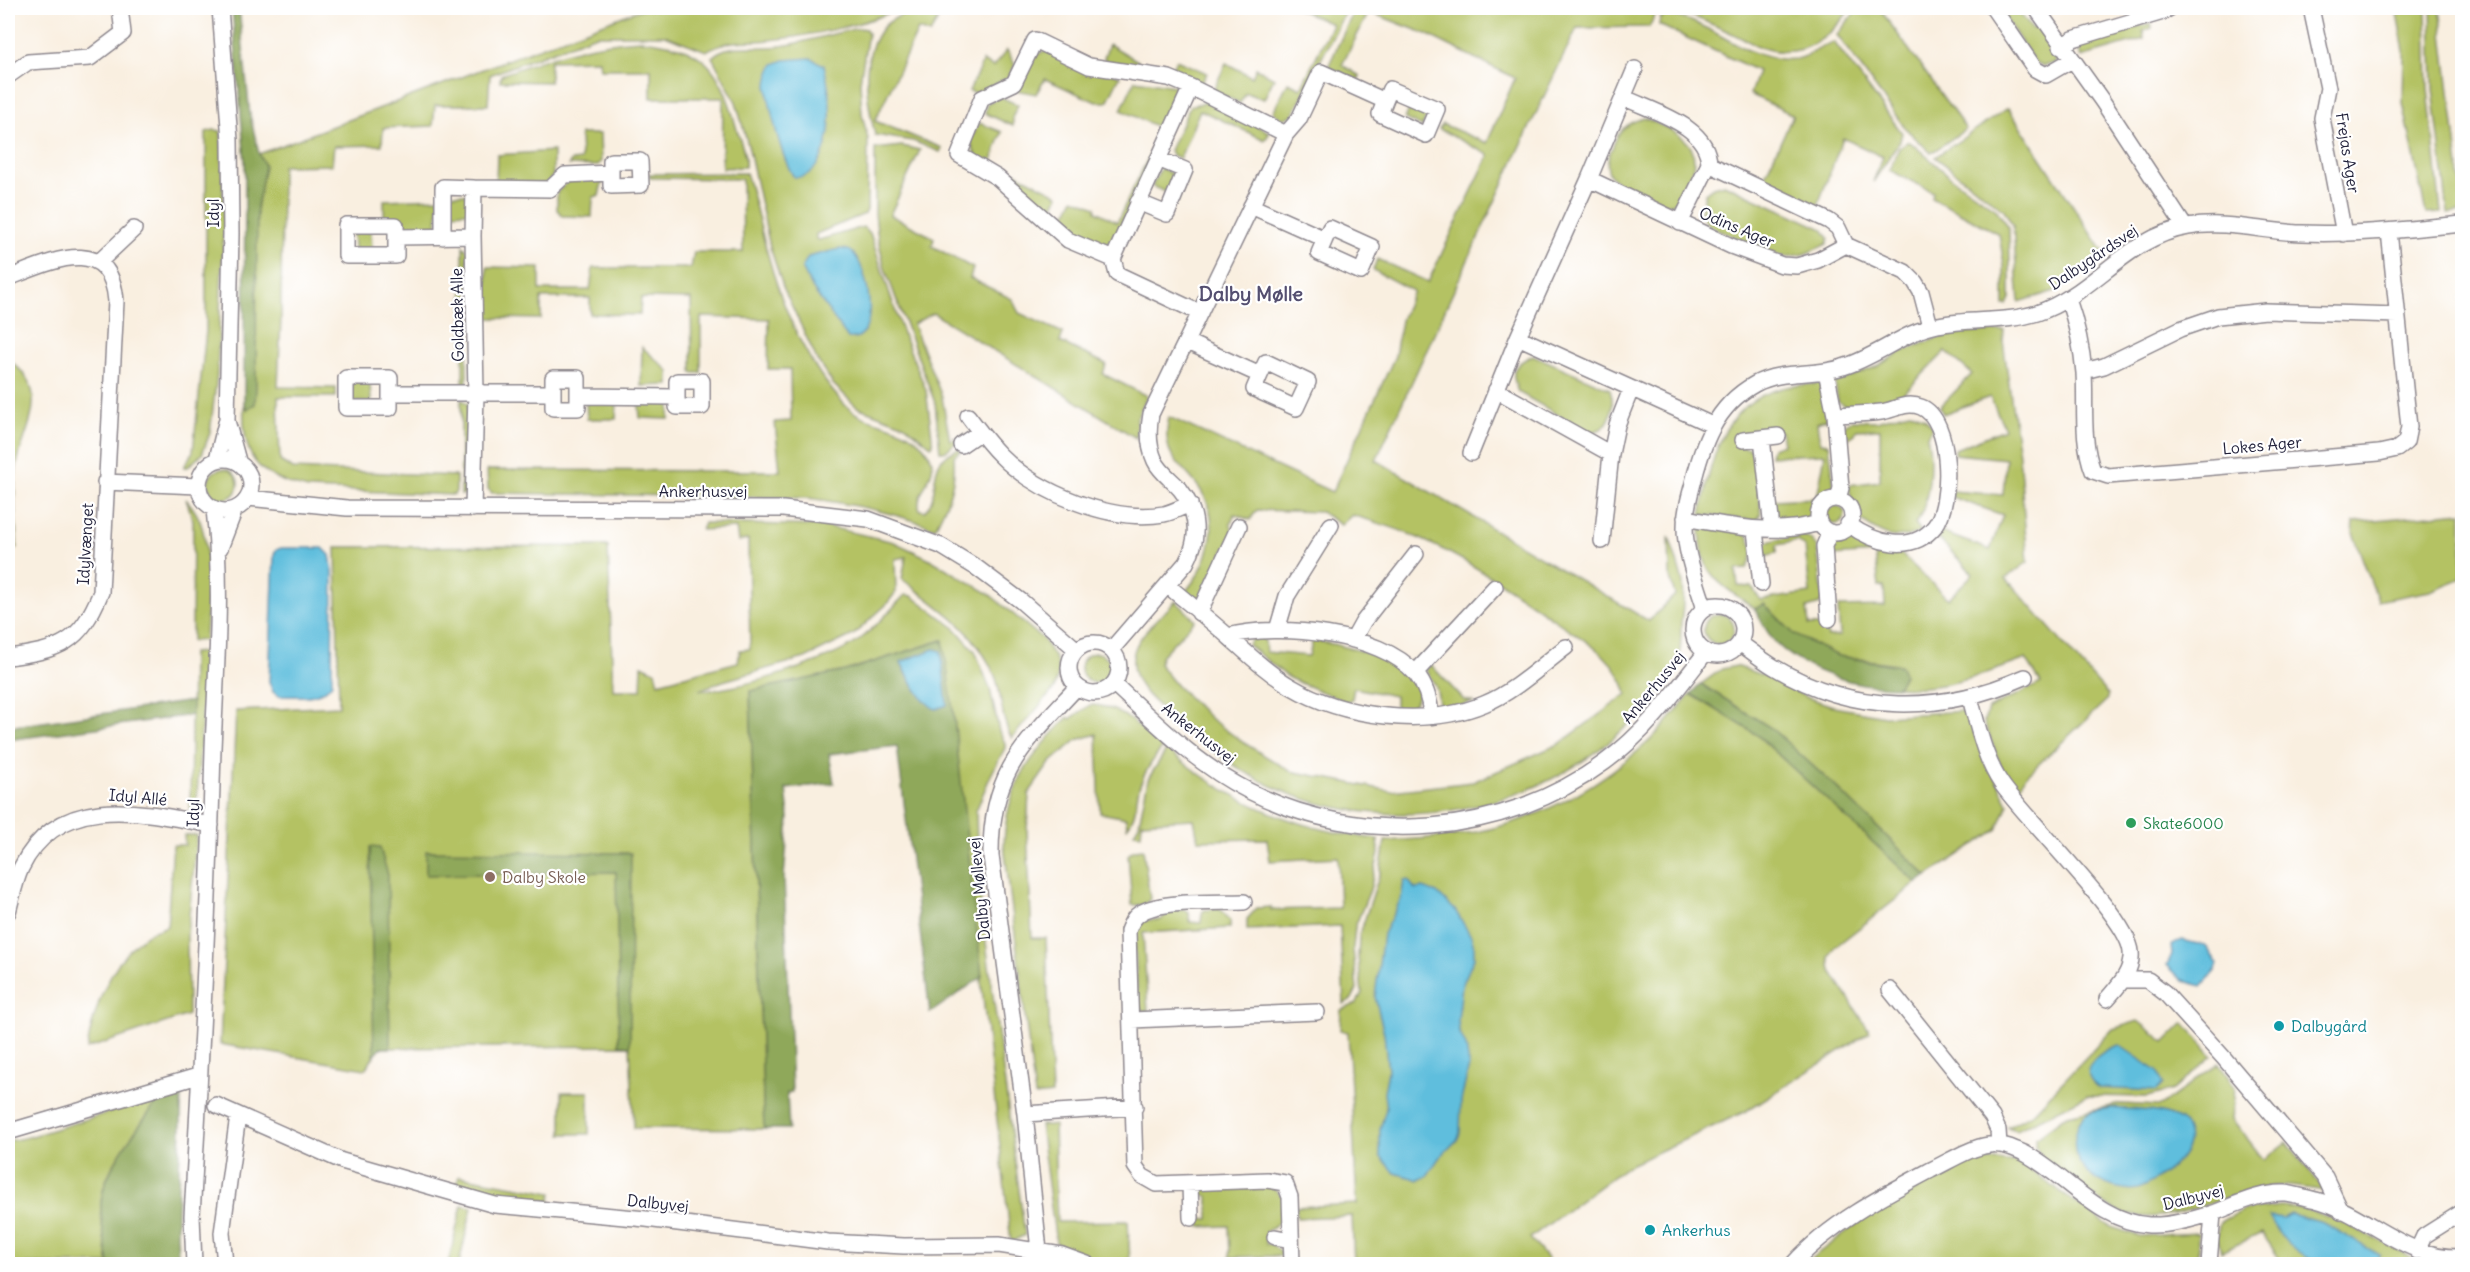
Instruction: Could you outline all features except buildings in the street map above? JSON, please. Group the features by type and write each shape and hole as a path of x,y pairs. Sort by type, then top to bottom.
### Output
{"street":[{"path":"8,76 28,62 90,58 123,33 120,8"},
{"name":"Idyl","path":"217,459 227,419 231,234 230,150 220,8"},
{"path":"1993,8 2035,69 2046,75 2072,60"},
{"path":"2036,8 2103,102 2185,227"},
{"path":"2061,46 2073,39 2170,8"},
{"name":"Frejas Ager","path":"2312,8 2328,88 2322,118 2344,234"},
{"path":"1113,259 1068,240 998,178 959,155 982,98 1014,83 1035,40 1089,66 1169,78 1286,134"},
{"path":"1470,453 1635,69"},
{"path":"1111,650 1186,564 1193,551 1196,532 1195,516 1190,504 1155,461 1148,432 1150,414 1187,342 1286,134 1299,119 1321,72 1385,101"},
{"path":"1191,87 1113,259 1117,274 1200,314"},
{"path":"1623,98 1698,134 1709,153 1709,164 1829,221 1838,228 1846,245 1905,272 1921,292 1930,326"},
{"path":"1138,202 1167,214 1185,170 1158,159"},
{"name":"Odins Ager","path":"1680,223 1709,164"},
{"path":"443,237 443,187 550,189 565,175 611,173"},
{"name":"Odins Ager","path":"1589,179 1766,261 1797,266 1818,260 1846,245"},
{"name":"Goldbæk Alle","path":"472,509 476,393 474,188"},
{"path":"1251,206 1325,239"},
{"name":"Dalbygårdsvej","path":"1705,609 1686,541 1685,518 1702,447 1712,425 1724,408 1756,384 1774,376 1794,372 1826,371 1866,358 1908,333 1930,326 1960,320 2014,318 2037,313 2068,299 2119,258 2151,239 2185,227 2216,223 2299,233 2344,234 2463,224"},
{"path":"8,278 71,256 85,257 99,262 134,229"},
{"name":"Lokes Ager","path":"2068,299 2074,317 2084,370 2087,455 2093,471 2108,476 2379,453 2397,449 2406,442 2409,427 2390,231"},
{"path":"396,237 473,236"},
{"name":"Idylvænget","path":"8,657 57,647 73,636 88,621 101,592 116,301 115,285 99,262"},
{"path":"2084,370 2103,366 2180,329 2218,316 2266,311 2398,315"},
{"path":"1518,337 1712,425"},
{"path":"1187,342 1260,375"},
{"path":"1826,371 1835,415 1841,488 1838,498"},
{"path":"1602,541 1611,454 1617,425 1632,389"},
{"path":"1496,390 1611,454"},
{"path":"390,393 553,393 553,408 578,408 578,396 677,397"},
{"path":"1835,415 1883,412 1909,404 1923,408 1939,426 1945,444 1947,472 1943,505 1936,525 1922,538 1900,544 1885,543 1863,535 1848,524"},
{"path":"968,416 1001,456 1024,475 1053,493 1078,503 1111,512 1145,515 1165,514 1190,504"},
{"name":"Idyl","path":"227,419 238,461"},
{"path":"960,445 980,432"},
{"path":"1743,440 1778,436"},
{"path":"1762,438 1772,530"},
{"path":"228,458 238,461 247,471 251,483 248,498 235,509 224,512 214,509 200,495 198,486 203,469 217,459 228,458"},
{"name":"Idylvænget","path":"105,482 198,486"},
{"name":"Ankerhusvej","path":"251,483 288,502"},
{"name":"Ankerhusvej","path":"248,498 347,508 783,509 868,519 941,546 977,568 1021,601 1077,650"},
{"path":"1685,518 1755,530 1825,527 1838,532 1845,529 1851,519 1851,510 1844,501 1832,498 1822,503 1817,514 1825,527 1824,546 1829,619"},
{"name":"Idyl","path":"194,1264 192,1216 211,825 218,550 214,509"},
{"name":"Idyl","path":"218,550 235,509"},
{"path":"1277,630 1287,596 1331,525"},
{"path":"1199,613 1239,526"},
{"path":"1755,530 1761,585"},
{"path":"1353,640 1363,622 1416,554"},
{"path":"1167,585 1266,669 1291,687 1330,704 1392,715 1431,716 1485,704 1502,695 1566,647"},
{"path":"1415,673 1495,587"},
{"path":"1721,605 1736,612 1743,627 1740,643 1729,653 1721,656 1706,652 1700,648 1694,634 1696,620 1705,609 1721,605"},
{"path":"1228,636 1277,630 1353,640 1384,651 1415,673 1430,700 1431,716"},
{"path":"1094,643 1111,650 1119,667 1114,684 1108,690 1092,694 1077,687 1072,681 1069,665 1077,650 1094,643"},
{"path":"1740,643 1773,667 1810,686 1848,698 1889,704 1929,704 1970,698 2025,677"},
{"name":"Ankerhusvej","path":"1114,684 1173,738 1209,767 1248,791 1290,809 1335,821 1380,828 1420,828 1460,824 1498,815 1572,784 1605,762 1636,736 1663,707 1706,652"},
{"name":"Dalby Møllevej","path":"1039,1251 1025,1114 991,856 990,830 995,803 1004,778 1017,754 1077,687"},
{"path":"1970,698 1982,742 2001,783 2106,908 2127,937 2132,950 2131,964 2123,980 2107,999"},
{"name":"Idyl Allé","path":"8,912 21,868 34,848 58,826 84,814 106,811 156,815 211,825"},
{"path":"1244,902 1157,906 1134,919 1128,931 1135,1166 1142,1176 1156,1184 1267,1180 1285,1183 1290,1197 1292,1264"},
{"path":"2123,980 2148,980 2165,993 2223,1057 2325,1178 2341,1211"},
{"path":"1793,1264 1833,1228 1874,1202 1961,1155 1989,1145 1999,1145 1998,1130 1992,1117 1890,990"},
{"path":"1132,1020 1317,1012"},
{"path":"8,1132 198,1076"},
{"name":"Dalbyvej","path":"216,1106 342,1161 495,1205 646,1219 828,1242 904,1246 999,1245 1062,1255 1087,1264"},
{"path":"1025,1114 1135,1107"},
{"path":"225,1264 222,1233 238,1116"},
{"name":"Dalbyvej","path":"1999,1145 2008,1146 2026,1154 2100,1208 2134,1222 2149,1225 2170,1223 2213,1213 2250,1199 2284,1193 2319,1201 2417,1251 2463,1257"},
{"path":"1190,1183 1191,1218"},
{"path":"2417,1251 2424,1236 2463,1212"},
{"path":"2210,1264 2213,1213"},
{"path":"1275,1237 1291,1240"}],"green space":[{"path":"232,8 239,8 250,115 259,154 265,166 257,206 255,404 247,409 244,404 245,163"},
{"path":"644,8 900,8 872,19 818,33 722,44 706,51 665,35 596,35 490,75 488,105 435,105 433,126 383,128 382,145 334,146 332,165 282,166 278,387 336,388 336,397 278,397 280,461 293,469 456,476 456,491 454,495 308,489 290,484 264,471 249,451 244,422 244,404 247,409 257,206 265,166 259,154"},
{"path":"911,8 944,8 930,34 918,30 875,121 942,148 940,152 913,141 875,135 872,122 867,68 874,42 884,26"},
{"path":"1296,8 1347,8 1293,115 1283,119 1273,112 1288,82 1301,88 1332,24"},
{"path":"1355,8 1645,8 1658,10 1649,27 1577,28 1376,460 1649,621 1675,595 1670,578 1669,537 1684,589 1677,663 1660,692 1628,725 1592,755 1552,779 1508,797 1463,808 1416,814 1369,812 1322,804 1265,783 1227,761 1180,725 1148,696 1136,679 1133,669 1135,650 1143,634 1176,601 1195,620 1162,655 1159,664 1177,686 1211,719 1244,743 1290,771 1391,791 1473,782 1559,744 1627,694 1617,671 1600,653 1505,586 1429,543 1395,528 1352,515 1341,525 1321,512 1257,510 1250,520 1234,514 1231,524 1233,533 1199,600 1196,601 1185,592 1201,569 1206,556 1212,529 1211,515 1200,489 1170,450 1167,442 1169,417 1332,492 1395,356 1401,320 1413,291 1373,270 1377,259 1428,282 1489,155 1439,129 1442,124 1487,143 1515,78 1424,33 1369,12 1342,65 1360,76 1358,80 1328,67"},
{"path":"1671,8 1851,8 1825,37 1804,48 1780,51 1766,49"},
{"path":"1858,8 1892,8 1882,12 1966,129 1931,153 1905,128 1837,35"},
{"path":"1998,8 2016,8 2032,29 2041,24 2057,48 2055,63 2043,66 2035,62"},
{"path":"2396,8 2426,8 2428,89 2441,213 2426,214 2403,103 2404,50"},
{"path":"2431,8 2440,8 2462,184 2462,212 2448,214 2433,89"},
{"path":"1668,15 1700,25 1745,49 1778,59 1802,58 1834,42 1902,133 1900,141 1873,182 1883,157 1843,138 1816,210 1761,184 1793,115 1750,94 1758,71 1659,25 1660,18"},
{"path":"2151,23 2152,28 2143,31 2144,39 2081,57 2079,49 2083,42"},
{"path":"859,28 866,29 868,33 860,82 862,114 868,139 867,210 865,214 816,234 816,239 863,227 870,233 902,331 926,390 933,444 931,446 905,425 857,407 833,384 817,360 783,287 770,247 749,149 736,102 712,57 730,48 790,44"},
{"path":"640,40 680,48 706,63 723,88 730,105 744,152 745,167 722,168 723,98 651,98 651,69 600,69 599,60 550,61 550,82 500,81 501,75 569,52 603,44"},
{"path":"1109,44 1138,61 1135,66 1105,61"},
{"path":"1007,50 1015,65 1009,77 977,94 969,91 983,61 993,67"},
{"path":"1044,51 1120,76 1107,102 1096,102 1045,79 1036,94 1015,90 1033,56"},
{"path":"1176,60 1207,73 1200,86 1170,71"},
{"path":"1226,63 1252,77 1256,68 1274,78 1264,99 1246,93 1240,103 1213,91"},
{"path":"1135,80 1175,86 1179,101 1115,240 1096,246 1072,235 1061,224 1074,198 1096,207 1096,211 1117,222 1162,129 1121,110"},
{"path":"1001,97 1018,105 1013,115 1013,126 985,113 987,103"},
{"path":"1205,102 1270,132 1265,140 1200,110 1180,158 1172,155 1170,150 1190,106"},
{"path":"1412,103 1429,111 1422,127 1405,119"},
{"path":"2008,108 2105,254 2055,291 2019,302 2013,226 2004,210 1935,157"},
{"path":"1644,118 1674,132 1691,147 1694,157 1693,168 1678,200 1672,204 1653,202 1642,197 1620,185 1609,173 1608,159 1618,135 1624,127"},
{"path":"979,123 1002,132 992,161 1059,195 1050,214 977,158 970,141"},
{"path":"221,131 224,227 217,375 210,433 202,454 188,467 184,467 193,451 206,331 206,132"},
{"path":"580,134 600,134 601,162 597,166 569,165 571,161 581,160"},
{"path":"1910,142 1952,178 1995,208 2009,228 2010,298 2007,305 2004,305 2004,265 1999,234 1932,198 1933,192 1889,170 1899,148"},
{"path":"902,146 920,150 890,215 934,238 932,246 973,268 970,278 1012,299 1019,313 1063,333 1060,342 1106,364 1103,374 1147,396 1137,418 1136,438 933,313 913,324 942,397 950,441 966,434 946,451 940,451 935,403 885,269 878,240 875,214 875,149"},
{"path":"553,151 553,176 545,184 496,183 497,155"},
{"path":"1161,168 1178,177 1170,194 1152,186"},
{"path":"746,173 779,291 796,333 818,372 846,406 855,413 913,437 931,458 932,471 920,498 920,510 925,511 932,499 937,467 940,462 959,448 961,451 954,456 954,476 950,494 935,528 872,509 808,498 492,493 488,489 487,470 780,471 775,422 791,421 790,369 768,369 769,319 701,317 701,373 692,373 691,299 641,298 640,315 590,314 590,298 541,298 541,319 488,318 487,267 540,268 540,290 590,290 593,268 691,268 694,252 743,252 742,179 650,178 649,174"},
{"path":"572,178 597,179 602,182 599,196 593,197 592,217 563,216 557,210 557,192"},
{"path":"1724,184 1823,229 1829,238 1827,244 1805,254 1786,257 1770,253 1708,225 1701,213 1705,193 1713,187"},
{"path":"450,194 469,194 469,212 450,213"},
{"path":"439,198 437,228 432,232 404,233 384,219 384,200"},
{"path":"353,231 371,231 372,249 354,250"},
{"path":"463,246 468,251 467,383 463,387"},
{"path":"2004,331 2003,341 2019,455 2028,562 2006,578 2108,695 2108,699 2025,777 2017,796 2001,766 1984,722 1988,709 2041,683 2026,659 1947,684 1931,687 1897,687 1904,674 1896,664 1838,656 1795,635 1764,604 1755,609 1722,584 1714,577 1704,558 1700,527 1746,533 1751,541 1752,556 1746,569 1736,570 1738,586 1752,587 1760,600 1810,593 1805,547 1798,541 1777,545 1777,553 1765,556 1764,544 1792,537 1810,538 1817,547 1823,599 1820,604 1807,608 1809,625 1821,625 1828,637 1840,636 1838,607 1885,606 1884,587 1879,587 1875,553 1832,556 1833,542 1845,535 1855,533 1879,546 1899,552 1948,599 1973,574 1936,536 1941,532 1990,550 2003,515 1951,497 1952,491 2003,495 2006,459 1955,454 1955,449 2005,429 1990,397 1943,414 1940,407 1972,374 1946,351 1904,393 1905,401 1888,406 1862,409 1845,406 1838,402 1835,383 1878,366 1901,352 1940,337"},
{"path":"642,347 669,371 669,385 641,386"},
{"path":"1533,355 1610,389 1612,411 1607,423 1596,431 1588,432 1518,392 1514,379 1515,369 1521,362"},
{"path":"8,360 28,380 33,405 16,474 17,547 8,558"},
{"path":"352,382 370,383 371,402 352,402"},
{"path":"1821,383 1827,419 1817,423 1820,443 1829,444 1834,486 1832,492 1816,504 1812,515 1803,522 1778,522 1773,500 1817,498 1825,454 1770,456 1772,448 1783,444 1781,432 1740,436 1742,447 1749,448 1756,455 1761,513 1758,519 1701,515 1714,457 1721,439 1743,408 1759,397 1779,389"},
{"path":"461,399 468,404 466,494 461,495"},
{"path":"591,400 617,403 616,419 587,419 586,404"},
{"path":"645,400 670,403 669,419 640,418 639,405"},
{"path":"1909,412 1922,416 1932,427 1927,436 1930,456 1929,482 1924,506 1915,524 1921,532 1896,537 1883,534 1860,520 1849,489 1849,485 1880,481 1880,429 1856,430 1855,434 1843,442 1842,427 1852,420 1876,421"},
{"path":"223,469 233,474 238,484 233,494 223,499 213,494 208,484 213,474"},
{"path":"186,499 199,519 205,539 207,583 205,640 192,641 193,520"},
{"path":"1832,506 1840,506 1845,511 1843,522 1832,524 1827,519 1827,511"},
{"path":"2462,512 2462,578 2430,591 2378,601 2353,533 2354,522"},
{"name":"Dalby Skole","path":"704,523 825,526 894,542 928,558 988,593 1043,639 1055,658 1059,671 1054,689 1012,738 1005,724 998,684 987,660 967,632 943,610 902,579 906,557 895,559 896,592 886,605 853,635 805,658 699,690 733,687 756,681 805,666 845,649 876,625 905,595 912,596 954,627 975,651 990,689 999,731 1005,743 1005,748 976,811 978,882 1025,1235 1011,1242 942,640 845,671 750,691 764,1129 634,1128 630,1046 380,1048 365,1069 220,1044 236,711 339,706 336,547 608,546 613,690 641,690 642,665 655,671 658,683 738,662 740,650 750,649 748,540 738,541 736,528 701,530"},
{"path":"1764,604 1795,635 1838,656 1901,666 1904,674 1897,687 1849,681 1803,663 1777,644 1767,632 1755,609"},
{"path":"1719,614 1730,618 1734,629 1730,640 1719,644 1708,640 1704,629 1708,618"},
{"path":"1261,637 1265,641 1266,652 1309,656 1312,643 1315,641 1361,651 1396,665 1409,675 1417,686 1415,704 1399,710 1395,706 1395,696 1354,688 1352,699 1346,702 1289,678 1248,645 1253,638"},
{"path":"943,640 954,717 982,977 930,1013 897,746 829,754 834,783 786,789 789,818 784,877 792,1092 787,1093 789,1129 764,1129 750,691 845,671","holes":["901,662 947,705 936,709 930,705 911,682"]},
{"path":"206,652 196,812 190,810 192,653"},
{"path":"1096,653 1102,654 1110,662 1110,674 1102,682 1096,683 1090,682 1082,674 1081,668 1082,662 1090,654"},
{"path":"1430,664 1464,700 1474,702 1447,709 1439,705 1436,688 1426,671"},
{"path":"1736,666 1768,677 1806,697 1839,708 1885,716 1964,711 2008,804 1997,830 1927,876 1837,788 1771,728 1701,684 1722,669"},
{"path":"1701,684 1771,728 1837,788 1927,876 1917,883 1756,734 1691,694"},
{"path":"1691,694 1756,734 1917,883 1835,947 1829,957 1831,971 1870,1032 1746,1111 1626,1167 1530,1238 1550,1262 1545,1264 1354,1264 1352,1216 1297,1218 1296,1207 1357,1204 1348,1032 1340,1030 1341,1010 1356,1004 1362,993 1358,957 1359,937 1380,873 1385,841 1471,833 1520,820 1566,800 1609,774 1629,758 1654,736"},
{"path":"192,701 192,715 8,740 8,727"},
{"path":"1090,705 1111,709 1130,719 1163,747 1142,780 1133,817 1127,827 1126,818 1100,813 1097,734 1077,740 1050,763 1029,793 1027,831 1032,938 1046,938 1052,1094 1035,1096 1004,845 1006,824 1015,789 1031,760 1068,717 1070,719"},
{"path":"1167,749 1215,784 1265,810 1320,829 1378,839 1379,853 1370,890 1355,927 1353,949 1357,989 1352,999 1344,1004 1340,926 1247,930 1247,919 1257,908 1271,907 1271,910 1340,908 1338,857 1270,861 1267,839 1198,840 1194,819 1142,822 1141,834 1134,833 1139,824 1148,779"},
{"path":"184,835 197,835 187,936 188,1015 87,1049 99,1001 113,971 133,946 148,934 167,926 173,845 185,845"},
{"path":"370,847 380,848 388,875 390,1048 380,1048 374,1057"},
{"path":"1143,849 1150,899 1144,905 1132,905 1128,855 1134,850"},
{"path":"426,851 631,853 630,1046 619,1045 616,872 426,875"},
{"path":"1220,909 1230,920 1230,928 1143,933 1148,1011 1142,1011 1138,1006 1134,933 1145,920 1161,920 1170,910 1185,910 1189,913 1190,922 1201,923 1204,910"},
{"path":"2138,1021 2165,1042 2184,1023 2212,1056 2173,1090 2147,1097 2087,1096 2017,1130 2007,1127 2032,1114 2113,1029"},
{"path":"2219,1063 2235,1088 2232,1119 2264,1160 2287,1142 2325,1191 2293,1186 2274,1186 2172,1214 2151,1217 2132,1215 2113,1209 2086,1192 2042,1157 2035,1146 2036,1138 2067,1115 2121,1104 2160,1106"},
{"path":"562,1092 589,1092 589,1134 562,1134"},
{"path":"173,1094 181,1096 177,1222 179,1264 109,1264 101,1212 103,1190 108,1176 124,1147 162,1096"},
{"path":"162,1096 120,1154 103,1190 101,1218 109,1264 8,1264 8,1141 29,1137"},
{"path":"1040,1125 1054,1125 1057,1222 1128,1221 1130,1264 1107,1264 1056,1243"},
{"path":"1996,1160 2018,1162 2111,1227 2140,1236 2198,1233 2198,1264 1804,1264 1863,1219 1920,1187 1970,1162"},
{"path":"459,1176 552,1193 550,1202 456,1186"},
{"path":"1272,1187 1284,1198 1285,1217 1266,1231 1266,1244 1271,1244 1285,1256 1230,1257 1229,1226 1200,1227 1199,1219 1209,1219 1209,1197 1199,1195 1199,1189"},
{"path":"462,1205 472,1207 459,1264 448,1264"},
{"path":"2281,1206 2299,1208 2336,1220 2425,1264 2283,1264 2262,1233 2221,1252 2217,1236 2220,1222 2244,1210"}],"water":[{"path":"810,58 824,65 830,100 829,130 825,149 816,166 803,176 794,177 785,159 777,133 767,83 774,64 784,60"},
{"path":"839,249 852,252 858,260 867,287 869,317 866,329 859,337 848,338 813,289 802,268 808,257"},
{"path":"323,548 330,555 333,572 332,683 315,695 279,696 273,692 269,682 274,555 276,550"},
{"path":"934,649 941,651 947,705 936,709 921,696 901,662"},
{"path":"1408,880 1415,889 1422,888 1437,893 1455,910 1471,936 1474,947 1474,958 1462,986 1458,1019 1469,1066 1461,1101 1460,1133 1457,1140 1439,1158 1427,1176 1419,1180 1395,1173 1380,1156 1380,1129 1386,1109 1384,1093 1388,1071 1384,1033 1375,997 1383,934 1401,899 1404,881"},
{"path":"2182,940 2206,946 2218,964 2216,970 2202,986 2183,981 2167,965 2172,954 2171,946"},
{"path":"2119,1045 2157,1071 2163,1084 2156,1091 2099,1088 2092,1081 2089,1068 2092,1062 2105,1051"},
{"path":"2112,1108 2173,1116 2184,1124 2187,1130 2186,1149 2180,1158 2154,1181 2137,1189 2128,1190 2098,1180 2085,1170 2076,1156 2075,1138 2082,1118 2097,1110"},
{"path":"2291,1214 2323,1223 2380,1255 2373,1262 2366,1264 2308,1258 2290,1246 2269,1216 2283,1218"}],"place":[{"name":"Skate6000","path":"2131,823"},
{"name":"Dalby Skole","path":"490,877"},
{"name":"Dalbygård","path":"2279,1026"},
{"name":"Ankerhus","path":"1650,1230"}],"district":[{"name":"Dalby Mølle","path":"1251,294"}]}
